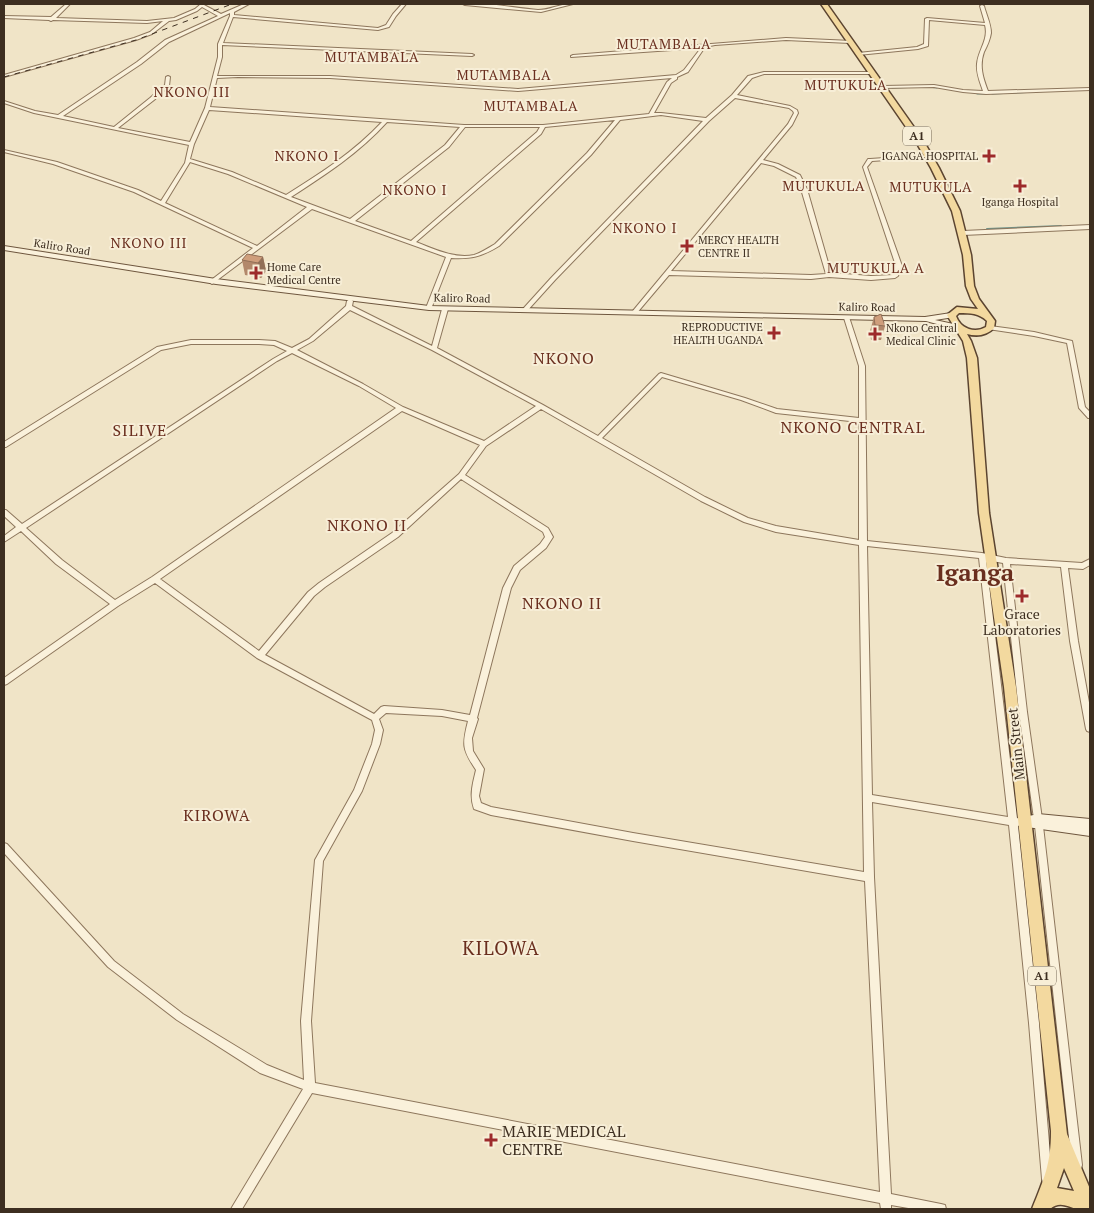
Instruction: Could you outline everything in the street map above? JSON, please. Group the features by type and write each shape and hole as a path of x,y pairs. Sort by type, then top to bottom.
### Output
{"main road":[{"name":"A1","path":"824,4 929,156 950,196 963,234 970,286 975,300 991,321 988,330 977,343 972,358"},
{"name":"Kaliro Road","path":"4,248 349,304 444,309 924,320 957,328"},
{"path":"954,313 965,300 970,286"},
{"path":"954,313 973,311 986,315"},
{"name":"A1","path":"954,313 957,328 966,341 972,358"},
{"name":"Kaliro Road","path":"924,320 954,313"},
{"path":"957,328 978,332 988,330"},
{"name":"Main Street","path":"972,358 986,557 1010,687 1028,822 1059,1131 1059,1151 1055,1172 1044,1200"},
{"path":"1028,822 1090,824"},
{"path":"1028,822 1090,831"},
{"name":"Main Street","path":"1059,1131 1090,1207"},
{"name":"Main Street","path":"1044,1200 1053,1197 1070,1196 1090,1207"}],"street":[{"path":"51,20 68,4"},
{"path":"163,202 188,160 192,144 207,108 220,57 220,44 232,14 247,4"},
{"path":"60,116 139,63 167,40 221,16 232,14 382,29 388,26 394,15 404,4"},
{"path":"465,4 541,11 571,4"},
{"path":"4,17 147,22 184,16 203,5 221,16"},
{"path":"982,6 989,33 979,65 986,93"},
{"path":"858,54 918,48 926,45 927,19 987,24"},
{"path":"4,76 135,39 152,33 168,20"},
{"path":"573,56 688,48 767,39 850,42"},
{"path":"220,44 472,55"},
{"path":"651,115 668,82 686,71 704,46"},
{"path":"688,48 698,54"},
{"path":"525,310 707,120 734,96 750,76 756,74 872,73"},
{"path":"215,77 330,77 518,90 677,76"},
{"path":"115,128 167,85 168,77"},
{"path":"883,87 934,86 963,92 986,93 1090,89"},
{"path":"634,313 790,124 796,113 790,107 734,96"},
{"path":"4,102 34,112 192,144"},
{"path":"207,108 385,122 464,126 543,126 618,120 661,114 707,120"},
{"path":"188,160 230,173 311,207 448,256 470,258 479,256 497,245 584,160 618,120"},
{"path":"288,196 353,153 385,122"},
{"path":"351,221 447,146 464,126"},
{"path":"412,243 539,134 543,126"},
{"path":"4,151 82,172 163,202 257,248"},
{"path":"667,273 811,277 829,275 871,278 896,276 899,266 898,259 865,168 870,160 929,156"},
{"path":"759,161 776,165 798,176 804,189 829,275"},
{"path":"212,282 311,207"},
{"path":"963,234 1090,227"},
{"path":"429,308 448,256"},
{"path":"4,539 252,375 324,330 349,304 541,406 703,499 746,520 776,529 1006,561 1064,566 1083,566 1090,562"},
{"path":"434,348 444,309"},
{"path":"848,318 862,366 861,420 869,877 886,1209"},
{"path":"988,330 1034,334 1070,342 1082,408 1090,416"},
{"path":"4,445 159,348 191,342 275,343 361,385 400,408 484,444"},
{"path":"598,439 661,375 743,399 776,411 861,420"},
{"path":"260,656 311,594 395,535 461,476 484,444 541,406"},
{"path":"4,682 400,408"},
{"path":"461,476 546,530 549,536 543,546 517,568 507,588 468,738 469,752 480,769 475,796 477,806 491,811 632,837 869,877"},
{"path":"4,512 59,562 115,604"},
{"name":"Main Street","path":"1006,561 1020,693 1028,822 1042,1107 1044,1200"},
{"path":"1064,566 1074,641 1090,729"},
{"path":"155,579 260,656 375,718 379,730 376,744 358,791 319,860 306,1021 310,1087 236,1209"},
{"path":"375,718 384,709 442,713 474,719"},
{"path":"868,798 1028,822"},
{"name":"Main Street","path":"1028,822 1079,1184"},
{"path":"4,847 112,964 180,1017 264,1069 310,1087 941,1209"}],"building":[{"path":"247,254 263,257 258,263 242,260"},
{"path":"881,314 885,326 875,325 874,317"}],"waterway":[{"path":"892,88 923,87"},
{"path":"928,87 937,88"},
{"path":"992,94 1038,92"},
{"path":"977,94 986,94"},
{"path":"987,229 1061,226"}],"railway":[{"path":"4,77 136,40 232,4"}],"place":[{"name":"IGANGA HOSPITAL","path":"989,156"},
{"name":"Iganga Hospital","path":"1020,186"},
{"name":"MERCY HEALTH CENTRE II","path":"687,246"},
{"name":"Home Care Medical Centre","path":"256,273"},
{"name":"REPRODUCTIVE HEALTH UGANDA","path":"774,333"},
{"name":"Nkono Central Medical Clinic","path":"875,334"},
{"name":"Grace Laboratories","path":"1022,596"},
{"name":"MARIE MEDICAL CENTRE","path":"491,1140"}],"district":[{"name":"MUTAMBALA","path":"664,44"},
{"name":"MUTAMBALA","path":"372,57"},
{"name":"MUTAMBALA","path":"504,75"},
{"name":"MUTUKULA","path":"846,85"},
{"name":"NKONO III","path":"192,92"},
{"name":"MUTAMBALA","path":"531,106"},
{"name":"NKONO I","path":"307,156"},
{"name":"MUTUKULA","path":"824,186"},
{"name":"MUTUKULA","path":"931,187"},
{"name":"NKONO I","path":"415,190"},
{"name":"NKONO I","path":"645,228"},
{"name":"NKONO III","path":"149,243"},
{"name":"MUTUKULA A","path":"876,268"},
{"name":"NKONO","path":"564,358"},
{"name":"NKONO CENTRAL","path":"853,427"},
{"name":"SILIVE","path":"140,430"},
{"name":"NKONO II","path":"367,525"},
{"name":"Iganga","path":"975,573"},
{"name":"NKONO II","path":"562,603"},
{"name":"KIROWA","path":"217,815"},
{"name":"KILOWA","path":"501,948"}]}
